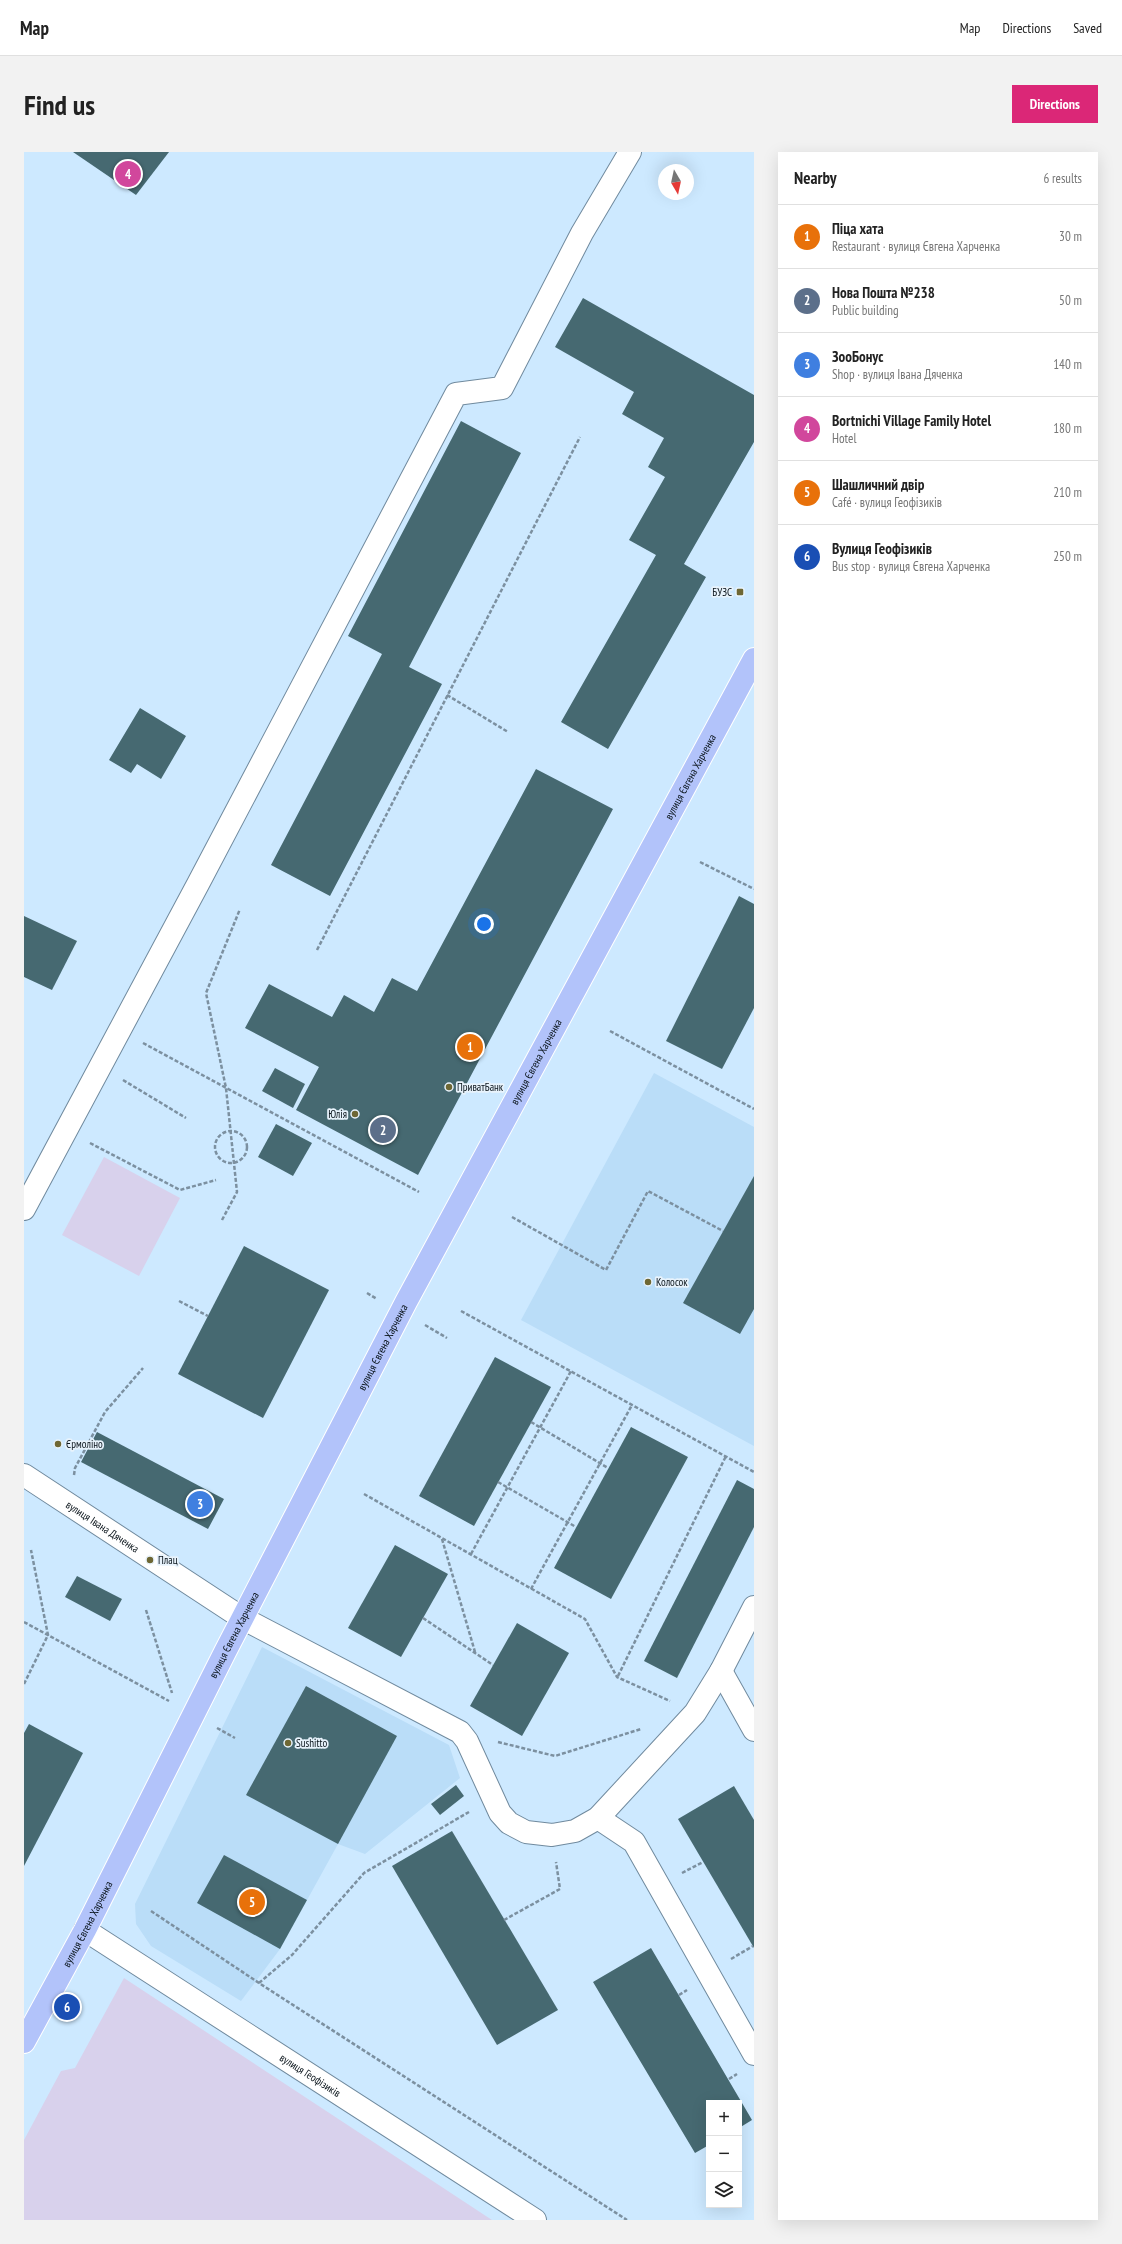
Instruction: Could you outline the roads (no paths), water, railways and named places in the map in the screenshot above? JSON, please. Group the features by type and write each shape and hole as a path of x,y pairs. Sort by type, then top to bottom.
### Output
{"main road":[{"name":"вулиця Євгена Харченка","path":"24,2042 85,1930 185,1710 242,1618 409,1297 754,659"}],"street":[{"path":"24,1209 456,394 502,388 582,233 630,152"},
{"name":"вулиця Івана Дяченка","path":"24,1475 242,1618 460,1732 467,1741 500,1813 509,1823 526,1832 552,1835 575,1831 598,1818"},
{"path":"754,1608 721,1671 696,1713 598,1818 634,1842 754,2054"},
{"path":"721,1671 754,1730"},
{"name":"вулиця Геофізиків","path":"85,1930 536,2220"}],"place":[{"name":"Bortnichi Village Family Hotel","path":"128,174"},
{"name":"БУЗС","path":"740,592"},
{"name":"Піца хата","path":"470,1047"},
{"name":"ПриватБанк","path":"449,1087"},
{"name":"Юлія","path":"355,1114"},
{"name":"Нова Пошта №238","path":"383,1130"},
{"name":"Колосок","path":"648,1282"},
{"name":"Єрмоліно","path":"58,1444"},
{"name":"ЗооБонус","path":"200,1504"},
{"name":"Плац","path":"150,1560"},
{"name":"Sushitto","path":"288,1743"},
{"name":"Шашличний двір","path":"252,1902"},
{"name":"Вулиця Геофізиків","path":"67,2007"}]}
